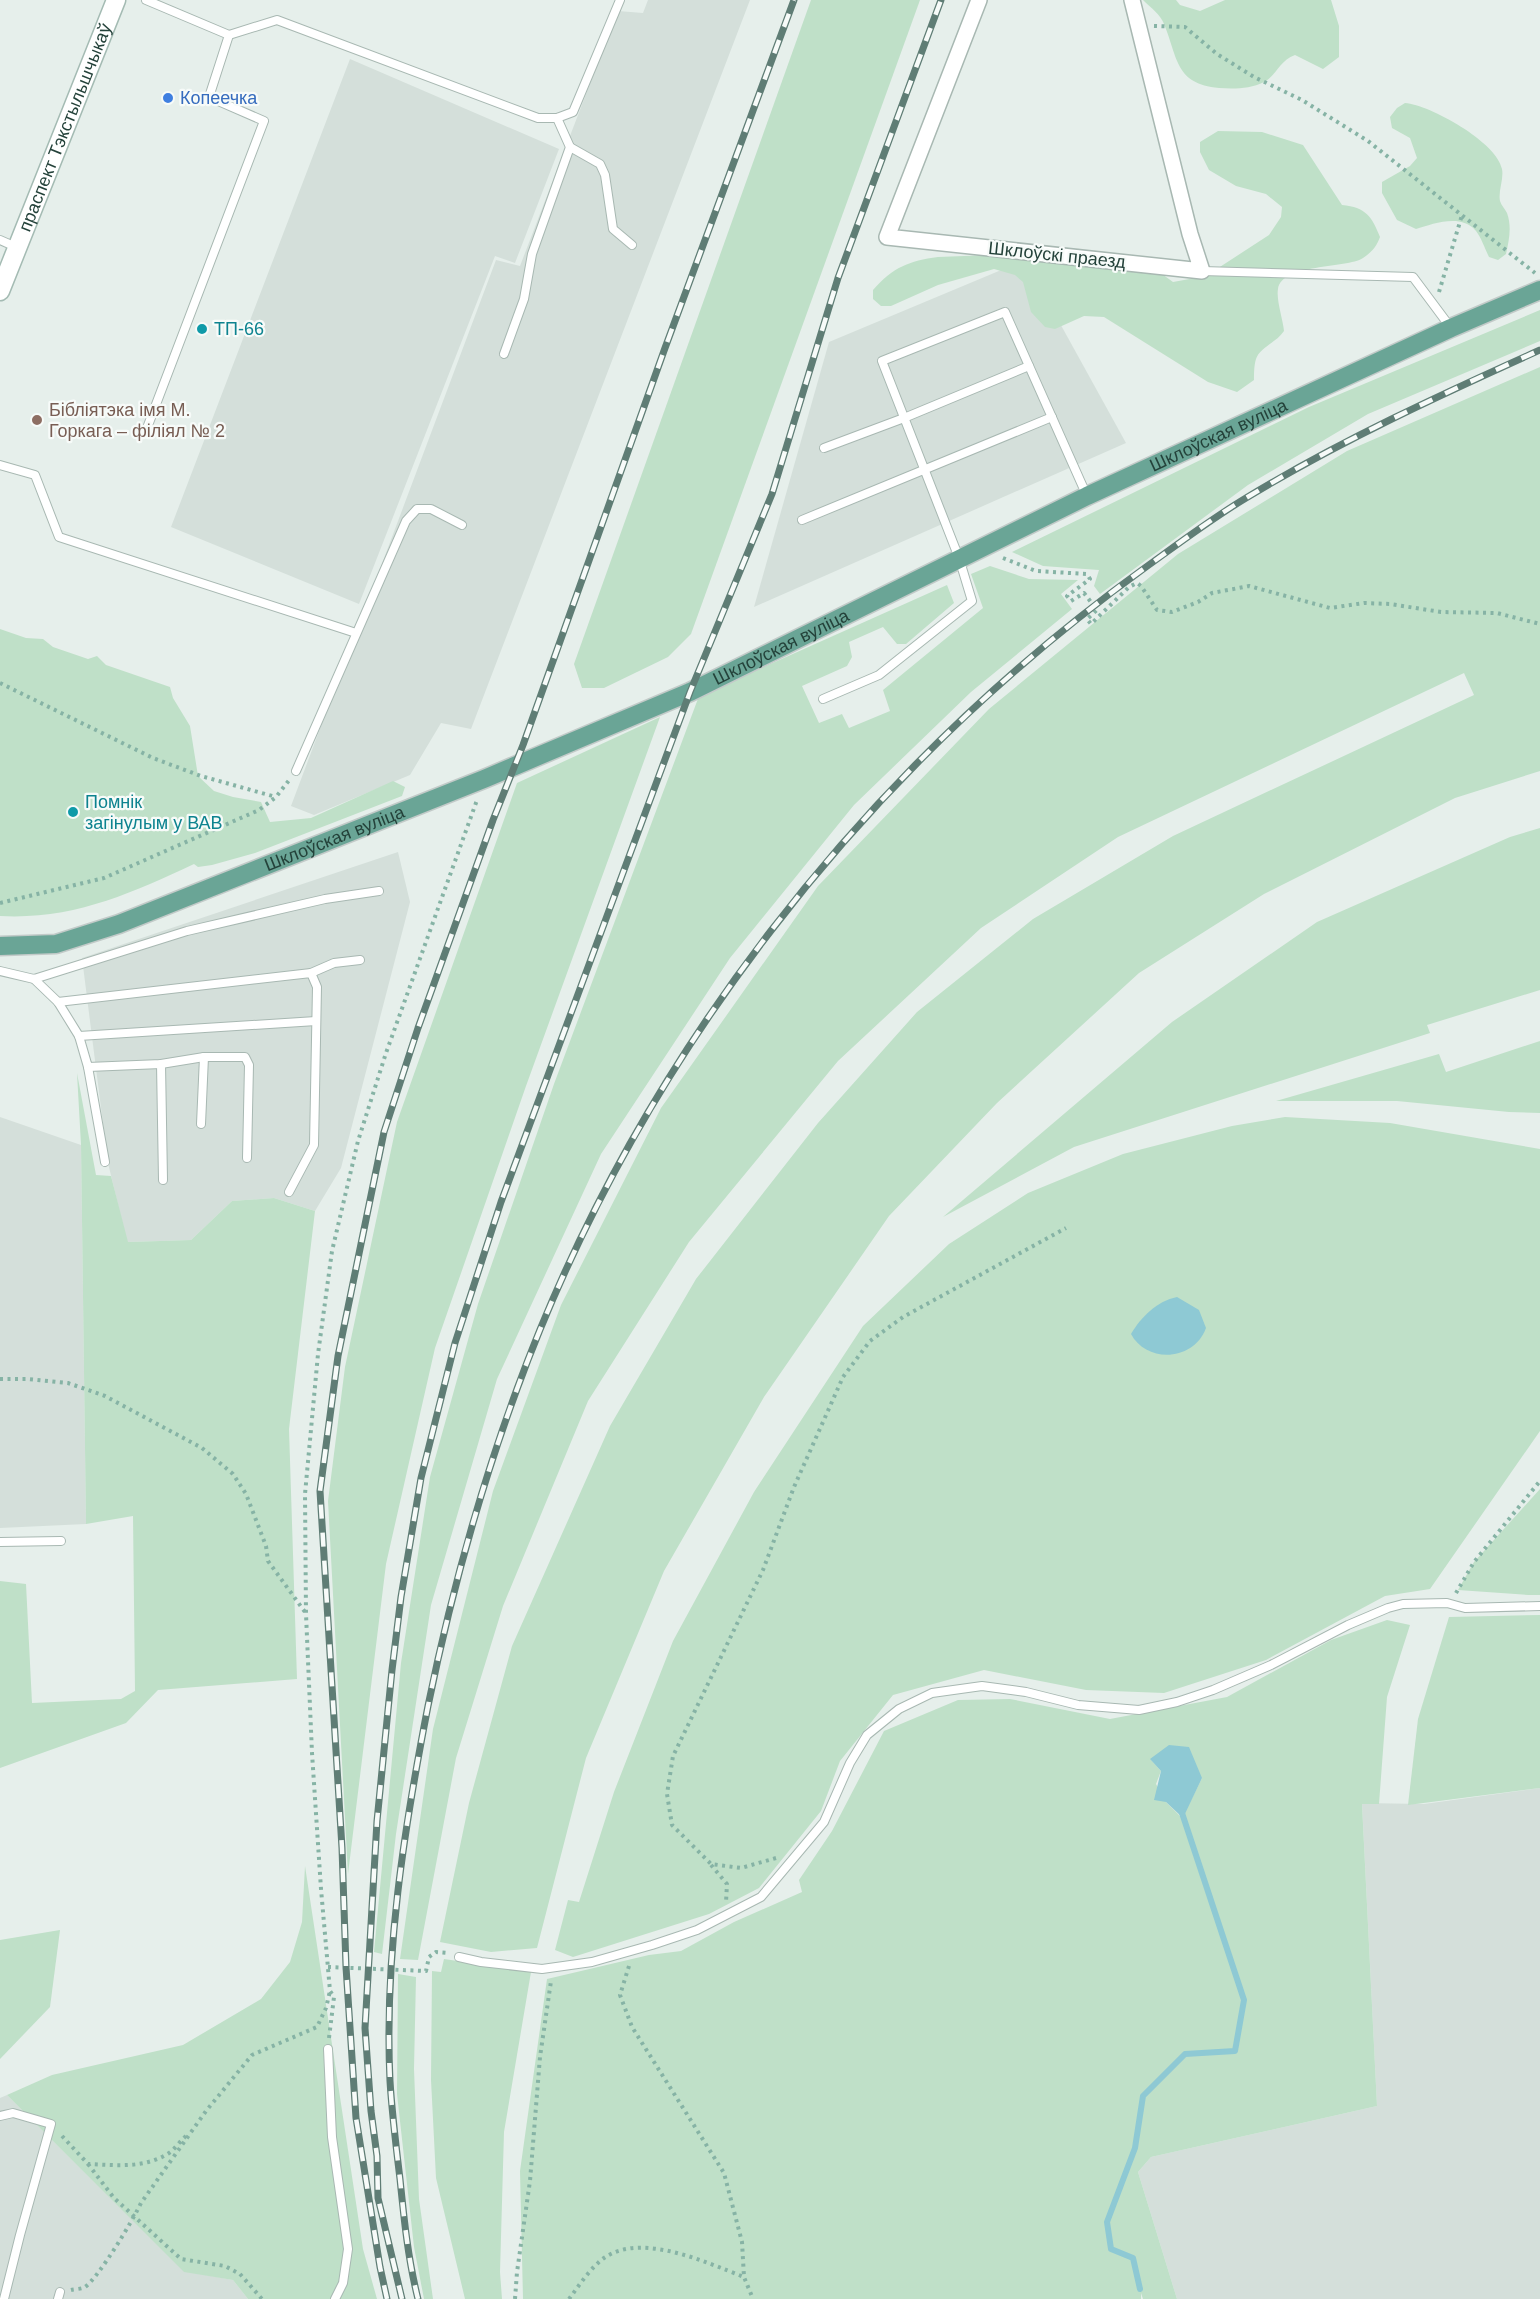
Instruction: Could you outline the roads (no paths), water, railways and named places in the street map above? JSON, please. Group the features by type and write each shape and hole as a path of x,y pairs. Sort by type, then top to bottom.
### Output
{"main road":[{"name":"Шклоўская вуліца","path":"0,946 56,944 119,924 484,779 690,692 1087,496 1451,328 1540,290"}],"street":[{"name":"праспект Тэкстыльшчыкаў","path":"0,291 116,0"},
{"name":"Шклоўскі праезд","path":"978,0 886,237 1202,271"},
{"path":"1132,0 1190,234 1202,271"}],"lane":[{"path":"146,0 229,35 277,20 538,117 557,118 573,112 620,0"},
{"path":"147,428 264,121 209,97 229,35"},
{"path":"557,118 570,147 600,164 613,229 632,245"},
{"path":"504,354 524,299 532,254 570,147"},
{"path":"0,240 17,247"},
{"path":"1202,271 1413,277 1451,328"},
{"path":"824,699 879,675 972,601 959,558 882,361 1005,312 1087,496"},
{"path":"824,448 904,418 1029,366"},
{"path":"802,520 1052,417"},
{"path":"0,465 35,475 58,537 356,633"},
{"path":"296,771 406,521 417,509 431,509 462,525"},
{"path":"34,979 187,931 325,899 379,891"},
{"path":"58,1002 310,973 334,963 360,960"},
{"path":"0,971 34,979 58,1002 79,1036 88,1067 105,1162"},
{"path":"289,1192 314,1145 316,987 310,973"},
{"path":"79,1036 316,1021"},
{"path":"88,1067 161,1064 204,1057 245,1056 249,1065 247,1158"},
{"path":"201,1124 204,1057"},
{"path":"161,1064 163,1180"},
{"path":"0,1542 61,1541"},
{"path":"459,1957 481,1962 552,1968 592,1962 697,1930 761,1897 793,1860 801,1846 824,1822 849,1763 867,1735 899,1709 932,1694 981,1686 1026,1692 1078,1705 1139,1710 1177,1702 1214,1690 1271,1665 1348,1624 1403,1604 1449,1604 1465,1608 1540,1606"},
{"path":"328,2049 332,2138 348,2248 343,2283 336,2299"},
{"path":"0,2116 13,2113 51,2124 4,2299"}],"water":[{"path":"1177,1297 1199,1310 1206,1328 1200,1339 1191,1347 1170,1355 1159,1354 1138,1344 1131,1334 1140,1322 1163,1302"},
{"path":"1169,1745 1189,1747 1202,1778 1183,1818 1166,1802 1154,1800 1161,1771 1150,1759"}],"waterway":[{"path":"1140,2289 1133,2258 1111,2249 1107,2222 1135,2148 1143,2096 1185,2054 1235,2051 1244,2000 1181,1810"}],"railway":[{"path":"387,2299 356,2118 320,1491 338,1356 384,1132 418,1028 794,0"},
{"path":"402,2299 378,2198 377,2156 365,2028 377,1821 392,1670 401,1597 421,1478 455,1343 501,1202 690,692 772,494 838,278 941,0"},
{"path":"418,2299 407,2239 394,2130 389,2034 393,1940 404,1846 419,1752 456,1585 503,1428 567,1268 626,1151 694,1039 770,932 854,830 945,735 1043,647 1146,567 1246,498 1354,438 1540,350"}],"place":[{"name":"Копеечка","path":"168,98"},
{"name":"ТП-66","path":"202,329"},
{"name":"Бібліятэка імя М. Горкага – філіял № 2","path":"37,420"},
{"name":"Помнік загінулым у ВАВ","path":"73,812"}]}
